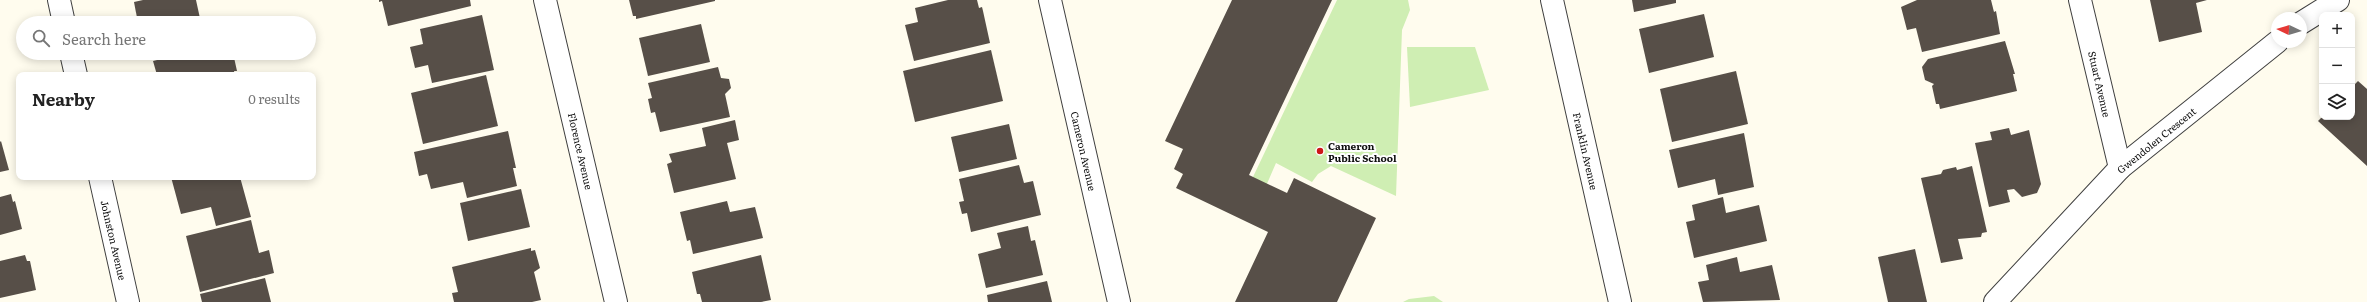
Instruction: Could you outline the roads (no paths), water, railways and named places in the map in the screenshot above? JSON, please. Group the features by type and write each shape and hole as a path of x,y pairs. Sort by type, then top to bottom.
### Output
{"street":[{"path":"59,0 62,16"},
{"name":"Florence Avenue","path":"545,0 616,302"},
{"name":"Cameron Avenue","path":"1050,0 1119,302"},
{"name":"Franklin Avenue","path":"1552,0 1620,302"},
{"name":"Stuart Avenue","path":"2080,0 2120,168"},
{"path":"2307,19 2338,0"},
{"name":"Gwendolen Crescent","path":"1995,302 2120,168 2271,47"},
{"path":"73,60 75,72"},
{"name":"Johnston Avenue","path":"101,180 128,302"}],"place":[{"name":"Cameron Public School","path":"1320,151"}]}
